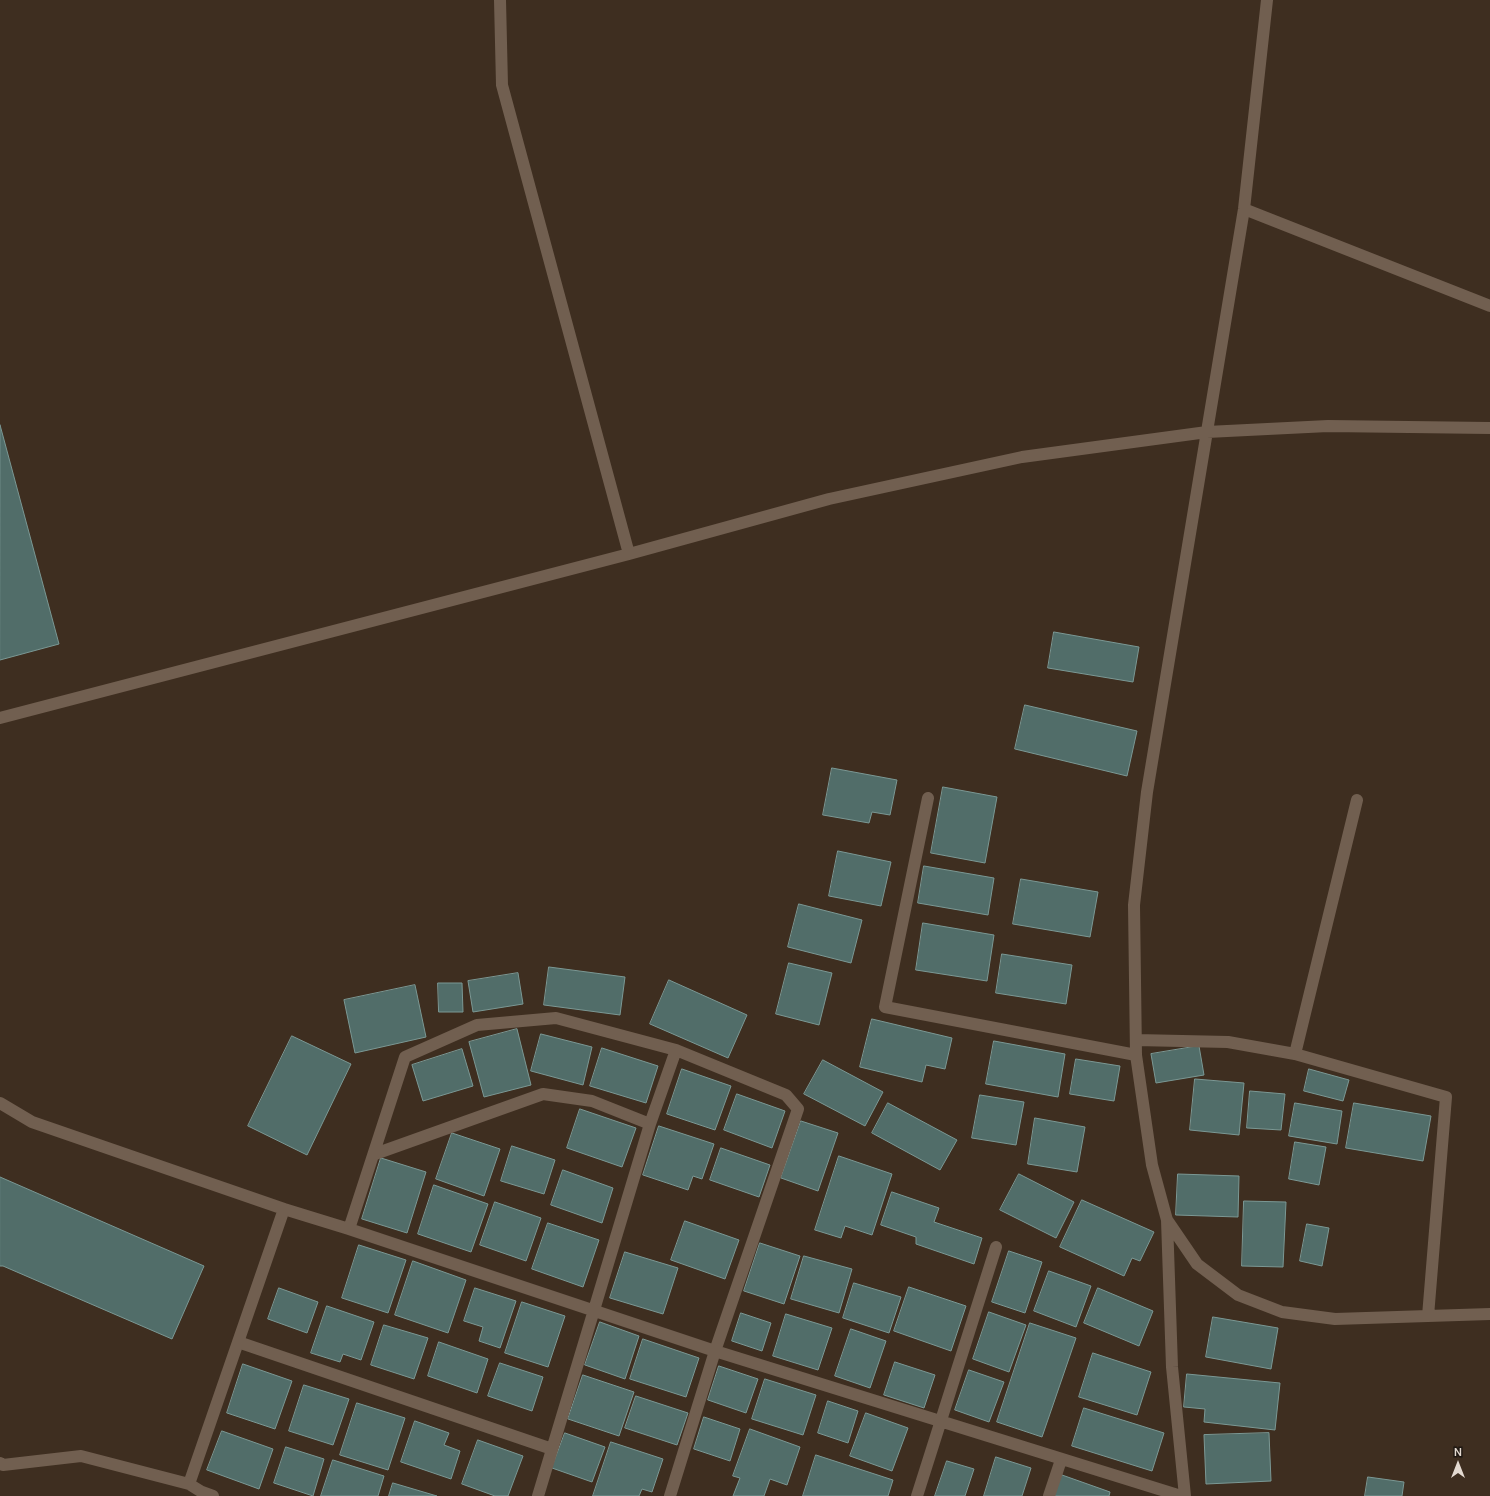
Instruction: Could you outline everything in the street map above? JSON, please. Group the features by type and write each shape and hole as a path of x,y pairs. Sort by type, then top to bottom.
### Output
{"street":[{"path":"500,0 502,85 629,554"},
{"path":"1185,1496 1172,1367 1167,1220 1152,1165 1136,1055 1134,905 1147,792 1244,209 1267,0"},
{"path":"1244,209 1490,306"},
{"path":"0,718 629,554 829,499 1022,457 1206,432 1328,426 1490,428"},
{"path":"928,798 885,1007 1136,1055"},
{"path":"1295,1054 1358,800"},
{"path":"349,1229 405,1057 477,1025 556,1018 676,1050 786,1095 798,1109 715,1350 670,1496"},
{"path":"1136,1040 1228,1042 1295,1054 1446,1098 1428,1316"},
{"path":"538,1496 650,1124 676,1050"},
{"path":"374,1154 543,1094 592,1101 650,1124"},
{"path":"0,1104 32,1122 284,1209 940,1422 1181,1496"},
{"path":"189,1484 284,1209"},
{"path":"1167,1220 1197,1264 1238,1295 1282,1312 1335,1319 1490,1314"},
{"path":"917,1496 996,1247"},
{"path":"238,1342 552,1449"},
{"path":"0,1464 3,1465 81,1456 189,1484 202,1492 213,1496"},
{"path":"1050,1496 1061,1460"}],"building":[{"path":"0,425 59,644 0,660"},
{"path":"1054,632 1139,647 1133,682 1048,668"},
{"path":"1025,705 1137,731 1127,776 1015,749"},
{"path":"832,768 897,780 890,815 872,812 869,823 823,815"},
{"path":"943,787 997,797 985,863 931,853"},
{"path":"838,851 891,862 881,906 829,896"},
{"path":"924,866 994,878 988,915 918,903"},
{"path":"1021,879 1098,892 1090,937 1013,924"},
{"path":"799,904 862,920 851,963 788,947"},
{"path":"923,923 994,935 987,981 916,970"},
{"path":"1002,954 1072,965 1066,1004 996,993"},
{"path":"789,963 832,973 819,1025 776,1014"},
{"path":"549,967 625,977 620,1015 544,1005"},
{"path":"518,973 523,1004 473,1012 468,981"},
{"path":"669,980 747,1015 728,1058 650,1024"},
{"path":"438,983 462,983 463,1012 439,1012"},
{"path":"415,985 426,1037 355,1053 344,1000"},
{"path":"872,1019 952,1038 945,1069 926,1065 922,1082 860,1067"},
{"path":"517,1029 531,1085 484,1097 469,1042"},
{"path":"541,1034 592,1047 583,1085 531,1071"},
{"path":"292,1036 351,1064 307,1155 248,1126"},
{"path":"994,1041 1065,1054 1058,1097 986,1084"},
{"path":"1199,1046 1204,1075 1156,1083 1151,1054"},
{"path":"602,1048 658,1066 646,1103 590,1086"},
{"path":"462,1049 473,1086 423,1101 412,1065"},
{"path":"1076,1059 1120,1066 1114,1101 1070,1094"},
{"path":"823,1060 883,1092 865,1126 804,1094"},
{"path":"682,1069 731,1086 715,1130 667,1114"},
{"path":"1309,1069 1349,1080 1343,1101 1304,1091"},
{"path":"1195,1079 1244,1083 1239,1135 1190,1130"},
{"path":"1250,1091 1285,1094 1281,1130 1247,1128"},
{"path":"737,1094 785,1111 772,1148 724,1130"},
{"path":"980,1095 1024,1102 1016,1145 972,1138"},
{"path":"888,1103 957,1140 940,1170 872,1133"},
{"path":"1295,1103 1342,1111 1337,1144 1289,1136"},
{"path":"1354,1103 1431,1116 1423,1161 1346,1148"},
{"path":"580,1109 636,1128 622,1167 567,1148"},
{"path":"1035,1118 1085,1127 1077,1172 1028,1164"},
{"path":"801,1121 838,1133 818,1191 781,1178"},
{"path":"659,1126 714,1144 702,1179 693,1176 688,1190 643,1175"},
{"path":"452,1133 500,1149 484,1196 436,1179"},
{"path":"1295,1142 1326,1147 1319,1185 1289,1179"},
{"path":"512,1146 555,1160 544,1194 501,1181"},
{"path":"721,1148 770,1165 759,1197 710,1180"},
{"path":"839,1156 892,1174 872,1235 845,1226 841,1238 815,1230"},
{"path":"381,1158 426,1172 407,1233 362,1219"},
{"path":"563,1170 613,1188 602,1223 551,1205"},
{"path":"1019,1174 1074,1202 1056,1238 1000,1210"},
{"path":"1178,1174 1239,1176 1238,1217 1176,1215"},
{"path":"0,1177 204,1266 172,1339 0,1266"},
{"path":"434,1185 488,1204 471,1252 418,1234"},
{"path":"892,1192 939,1208 934,1222 982,1238 974,1264 916,1244 916,1237 881,1225"},
{"path":"1082,1200 1154,1232 1140,1261 1132,1258 1124,1276 1060,1247"},
{"path":"1244,1201 1286,1202 1283,1267 1242,1266"},
{"path":"495,1202 541,1218 526,1261 480,1245"},
{"path":"685,1221 739,1240 725,1279 671,1260"},
{"path":"548,1223 599,1240 583,1287 532,1269"},
{"path":"1307,1224 1329,1228 1322,1266 1300,1261"},
{"path":"760,1243 800,1256 784,1304 744,1291"},
{"path":"359,1245 406,1260 388,1313 342,1298"},
{"path":"1009,1251 1042,1262 1025,1313 992,1302"},
{"path":"625,1252 678,1268 663,1314 610,1298"},
{"path":"804,1256 852,1269 839,1313 791,1299"},
{"path":"413,1261 466,1280 448,1333 395,1315"},
{"path":"1049,1271 1091,1286 1076,1327 1034,1311"},
{"path":"854,1283 901,1297 889,1333 843,1318"},
{"path":"909,1287 966,1306 951,1351 894,1331"},
{"path":"279,1288 318,1302 307,1333 268,1319"},
{"path":"475,1288 516,1301 500,1348 479,1341 483,1327 464,1321"},
{"path":"1098,1288 1153,1311 1139,1346 1084,1323"},
{"path":"522,1302 565,1316 548,1367 505,1353"},
{"path":"327,1306 374,1322 361,1360 343,1354 340,1362 311,1353"},
{"path":"989,1312 1026,1325 1009,1372 973,1359"},
{"path":"741,1313 771,1323 762,1351 732,1341"},
{"path":"786,1314 832,1328 818,1370 773,1356"},
{"path":"1213,1317 1278,1328 1271,1369 1206,1357"},
{"path":"600,1322 639,1336 625,1379 585,1365"},
{"path":"1030,1323 1076,1338 1042,1437 997,1422"},
{"path":"384,1325 428,1338 414,1379 371,1365"},
{"path":"851,1329 886,1341 870,1388 835,1376"},
{"path":"643,1339 699,1358 686,1397 630,1379"},
{"path":"439,1342 488,1359 477,1393 428,1376"},
{"path":"1093,1353 1151,1372 1137,1415 1079,1397"},
{"path":"895,1362 935,1375 924,1408 884,1395"},
{"path":"500,1363 543,1377 532,1411 488,1396"},
{"path":"243,1364 292,1381 275,1429 227,1413"},
{"path":"719,1366 758,1379 746,1413 708,1400"},
{"path":"969,1370 1004,1382 989,1422 955,1410"},
{"path":"1187,1374 1280,1383 1275,1430 1204,1422 1205,1409 1184,1407"},
{"path":"583,1375 634,1392 619,1436 568,1419"},
{"path":"765,1379 816,1395 803,1435 752,1419"},
{"path":"304,1385 349,1399 333,1445 289,1431"},
{"path":"636,1396 688,1413 677,1445 625,1428"},
{"path":"828,1401 858,1411 848,1443 818,1433"},
{"path":"357,1403 405,1418 388,1470 340,1455"},
{"path":"1084,1408 1164,1433 1152,1471 1072,1446"},
{"path":"866,1413 908,1428 892,1471 850,1456"},
{"path":"704,1417 740,1429 730,1461 694,1449"},
{"path":"415,1421 449,1433 444,1445 460,1451 451,1479 401,1462"},
{"path":"750,1429 800,1447 787,1485 770,1479 764,1496 733,1496 740,1478 733,1476"},
{"path":"222,1431 273,1449 259,1489 207,1470"},
{"path":"565,1433 605,1447 592,1482 552,1468"},
{"path":"1269,1433 1271,1481 1206,1484 1204,1435"},
{"path":"478,1440 523,1456 508,1496 495,1496 462,1484"},
{"path":"611,1442 663,1459 652,1492 642,1489 639,1496 593,1496"},
{"path":"286,1447 324,1459 313,1496 274,1483"},
{"path":"816,1455 893,1480 888,1496 803,1496"},
{"path":"996,1457 1031,1468 1022,1496 984,1496"},
{"path":"333,1460 384,1476 378,1496 321,1496"},
{"path":"947,1461 974,1469 965,1496 935,1496"},
{"path":"1062,1475 1110,1492 1109,1496 1054,1496"},
{"path":"1368,1477 1404,1482 1402,1496 1365,1496"},
{"path":"393,1483 437,1496 389,1496"}]}
